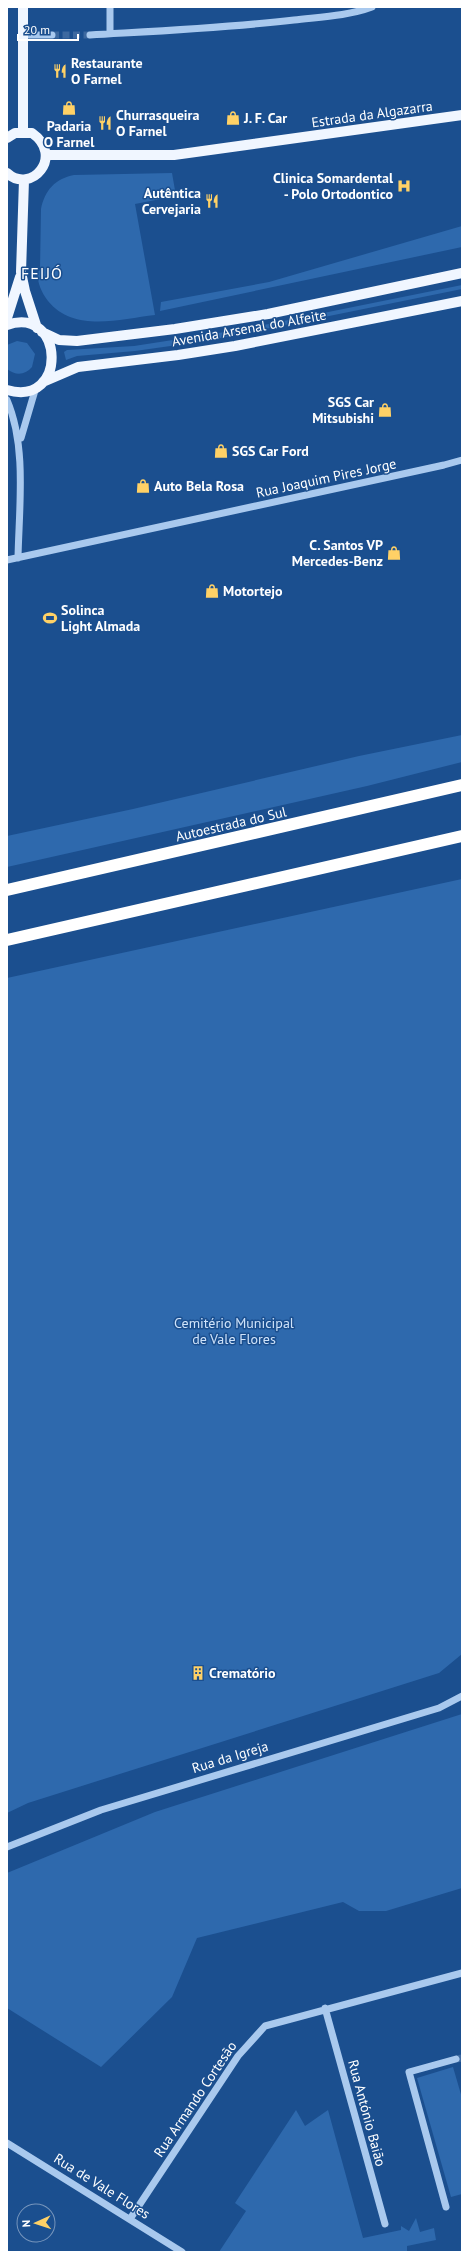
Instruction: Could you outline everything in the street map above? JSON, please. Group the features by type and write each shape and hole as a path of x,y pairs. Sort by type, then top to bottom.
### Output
{"highway":[{"name":"Autoestrada do Sul","path":"7,890 462,785"},
{"path":"7,940 462,836"}],"main road":[{"path":"23,7 23,132"},
{"name":"Estrada da Algazarra","path":"47,155 174,155 462,115"},
{"path":"7,138 15,133 32,133 40,138 45,146 47,155 41,172 33,177 24,180 17,179 7,173"},
{"path":"7,318 21,272 24,180"},
{"path":"21,272 25,291 39,330 50,343 53,357 50,370 40,385"},
{"name":"Avenida Arsenal do Alfeite","path":"7,325 23,323 59,340 77,341 160,331 268,314 462,273"},
{"name":"Avenida Arsenal do Alfeite","path":"7,390 21,392 40,385 78,367 178,356 462,301"}],"street":[{"path":"110,7 110,34"},
{"path":"90,34 210,28 372,7"},
{"path":"23,35 52,35"},
{"path":"19,450 24,424 40,385"},
{"path":"7,400 16,424 19,450 18,558"},
{"name":"Rua Joaquim Pires Jorge","path":"7,560 462,460"},
{"name":"Rua da Igreja","path":"7,1847 101,1810 439,1708 462,1696"},
{"name":"Rua Armando Cortesão","path":"130,2219 238,2056 265,2026 325,2008 462,1973"},
{"name":"Rua António Baião","path":"325,2008 385,2224"},
{"path":"446,2207 409,2072 456,2059"},
{"name":"Rua de Vale Flores","path":"7,2143 182,2252"}],"green space":[{"path":"172,173 176,196 135,204 155,315 98,322 84,321 59,311 43,294 37,273 40,270 41,209 45,196 52,186 61,179 74,175"},
{"path":"462,226 462,247 160,311 161,302 269,282"},
{"path":"462,285 462,289 206,341 135,351 77,356 66,360 64,352 67,350 134,346 244,329"},
{"path":"17,341 27,343 35,354 32,367 26,372 20,374 14,373 7,369 7,345"},
{"path":"462,735 462,762 367,786 7,867 7,836 133,809 359,756"},
{"name":"Cemitério Municipal de Vale Flores","path":"462,879 462,1654 439,1673 28,1803 7,1813 7,978"},
{"path":"462,1714 462,1888 386,1911 359,1911 343,1902 197,1938 172,1997 101,2067 7,2008 7,1873 155,1812"},
{"path":"453,2067 462,2098 462,2194 451,2197 417,2078"},
{"path":"296,2110 305,2126 328,2110 363,2238 401,2230 401,2226 409,2231 416,2218 420,2232 434,2228 436,2240 407,2246 407,2252 219,2252 246,2211 235,2203"}],"tunnel":[{"path":"52,35 90,35"},
{"path":"456,2059 462,2058"}],"place":[{"name":"Restaurante O Farnel","path":"60,71"},
{"name":"Padaria O Farnel","path":"69,108"},
{"name":"J. F. Car","path":"233,118"},
{"name":"Churrasqueira O Farnel","path":"105,123"},
{"name":"Clinica Somardental - Polo Ortodontico","path":"404,186"},
{"name":"Autêntica Cervejaria","path":"212,201"},
{"name":"SGS Car Mitsubishi","path":"385,410"},
{"name":"SGS Car Ford","path":"221,451"},
{"name":"Auto Bela Rosa","path":"143,486"},
{"name":"C. Santos VP Mercedes-Benz","path":"394,553"},
{"name":"Motortejo","path":"212,591"},
{"name":"Solinca Light Almada","path":"50,618"},
{"name":"Crematório","path":"198,1673"}],"district":[{"name":"FEIJÓ","path":"42,273"}]}
